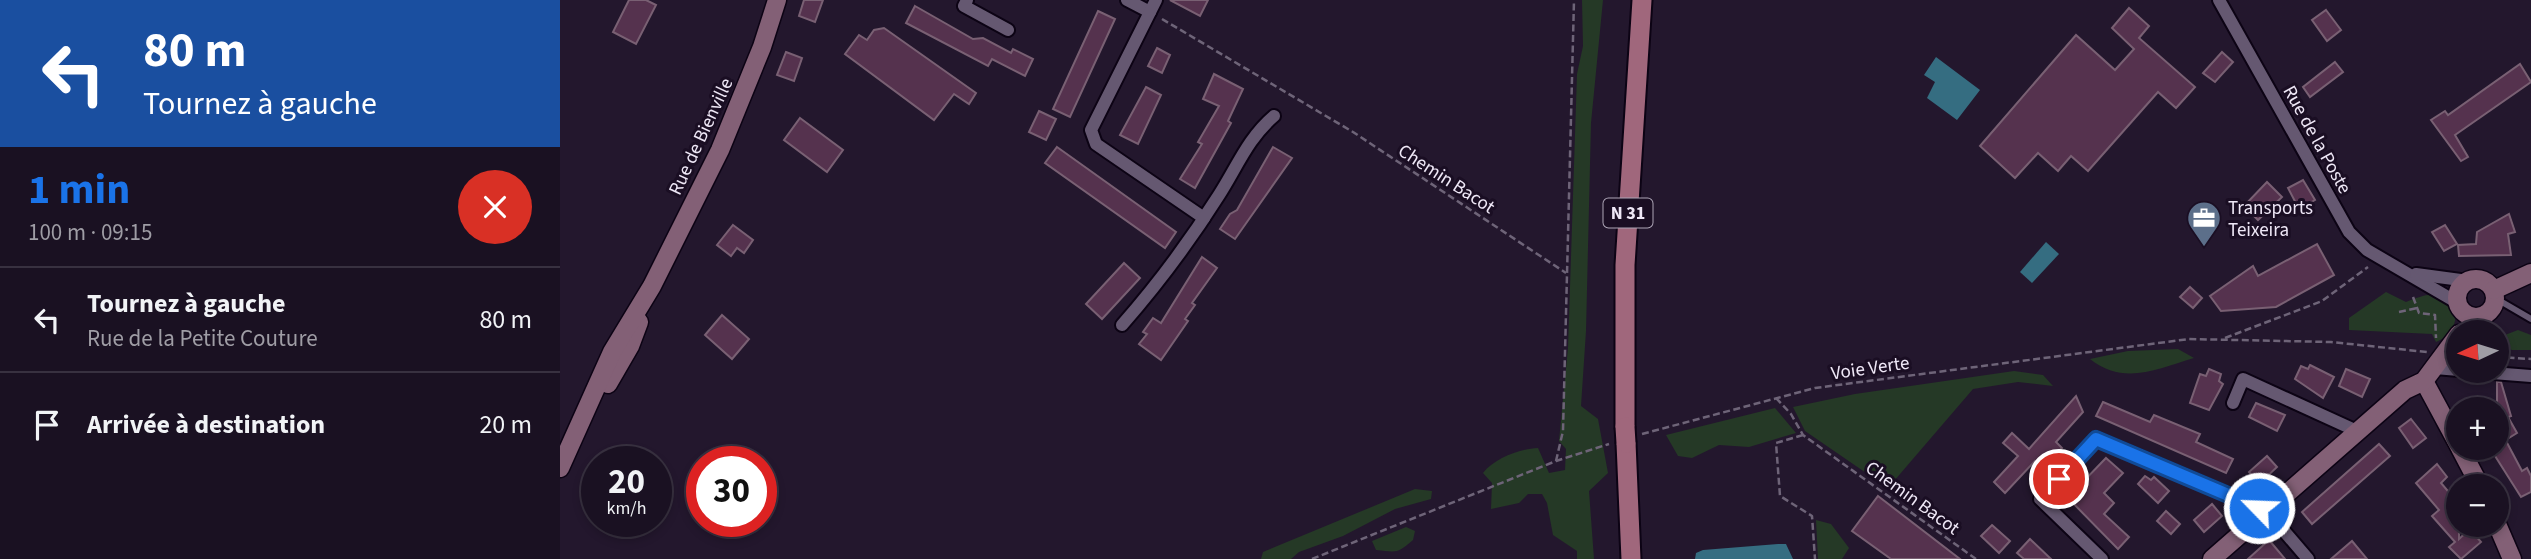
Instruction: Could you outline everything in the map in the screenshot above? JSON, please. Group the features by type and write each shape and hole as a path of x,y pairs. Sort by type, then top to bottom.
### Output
{"main road":[{"name":"N 31","path":"1631,559 1625,437 1625,265 1642,0"}],"street":[{"name":"Rue de Bienville","path":"560,468 579,431 612,352 652,286 720,150 762,47 777,0"},
{"path":"1127,0 1153,6 1091,130 1096,144 1204,218"},
{"name":"Rue de la Poste","path":"2219,0 2349,232 2379,258 2458,303"},
{"path":"961,2 1008,30"},
{"path":"1122,325 1160,282 1204,218 1256,131 1274,116"},
{"name":"Rue de la Poste","path":"2408,273 2468,281"},
{"path":"2469,320 2471,317 2488,314 2495,294 2531,273"},
{"path":"2471,317 2458,303 2459,290 2468,281 2486,281 2495,294"},
{"path":"2212,559 2438,364 2446,352"},
{"path":"2438,364 2446,366"},
{"path":"2438,364 2446,397"},
{"path":"2510,374 2531,376"},
{"path":"2233,402 2243,379 2359,432"},
{"path":"2102,559 2040,499 2096,439 2266,510 2308,559"},
{"path":"2503,537 2512,559"}],"lane":[{"path":"2495,294 2531,319"}],"path":[{"path":"1556,461 1563,431 1574,0"},
{"name":"Chemin Bacot","path":"1153,6 1353,132 1566,273"},
{"path":"2221,339 2322,301 2379,258"},
{"path":"2413,297 2419,313 2435,315 2434,333 2440,345 2438,364"},
{"path":"2399,312 2417,308"},
{"name":"Voie Verte","path":"1312,559 1556,461 1625,437 1815,388 2189,339 2331,342 2438,364"},
{"path":"2510,358 2531,359"},
{"name":"Chemin Bacot","path":"1776,398 1791,414 1802,435 1976,559"},
{"path":"1802,435 1776,443 1780,496 1812,516 1815,559"}],"green space":[{"path":"1582,0 1603,0 1591,123 1586,331 1581,406 1598,419 1608,473 1589,491 1594,559 1577,559 1577,551 1553,535 1547,503 1542,494 1528,494 1519,503 1491,509 1492,483 1483,473 1508,455 1538,448 1549,473 1565,470 1566,449 1559,441 1568,348 1577,74 1583,46"},
{"path":"2386,292 2406,302 2421,296 2439,296 2445,299 2455,313 2455,320 2446,320 2446,336 2436,342 2432,334 2349,330 2349,318"},
{"path":"2518,330 2531,335 2531,350 2510,349 2510,333"},
{"path":"2178,349 2194,358 2141,373 2115,372 2090,359 2128,351"},
{"path":"2014,371 2043,375 2053,386 2018,382 1973,389 1888,488 1805,431 1793,407 1855,394"},
{"path":"1775,408 1796,433 1749,447 1719,445 1692,458 1678,456 1666,435"},
{"path":"1415,489 1432,491 1431,499 1395,509 1343,536 1299,552 1291,559 1261,559 1263,552"},
{"path":"1816,520 1831,524 1849,548 1842,559 1818,559"},
{"path":"1406,527 1415,531 1413,540 1408,545 1396,551 1376,550 1372,541"}],"water":[{"path":"1936,57 1980,90 1957,120 1927,98 1935,82 1924,75"},
{"path":"2046,242 2059,254 2032,283 2020,272"},
{"path":"1786,544 1793,559 1695,559 1696,553 1703,550"}],"building":[{"path":"629,0 646,0 656,5 636,44 613,32"},
{"path":"804,0 823,0 815,22 799,16"},
{"path":"1170,0 1208,0 1200,16"},
{"path":"915,6 973,39 983,38 1011,53 1013,49 1033,59 1025,76 992,59 988,66 906,23"},
{"path":"2129,8 2149,26 2139,38 2195,87 2176,108 2158,92 2088,171 2071,156 2058,171 2038,153 2015,178 1980,146 2076,35 2115,70 2134,49 2112,28"},
{"path":"2326,10 2341,30 2327,41 2312,20"},
{"path":"1098,11 1115,19 1070,117 1053,109"},
{"path":"884,28 976,93 969,104 954,94 934,120 845,54 859,35 867,40 874,30"},
{"path":"1157,48 1170,55 1162,73 1148,66"},
{"path":"786,52 802,58 794,81 777,75"},
{"path":"2222,52 2233,62 2215,82 2203,73"},
{"path":"2335,62 2343,72 2310,97 2303,87"},
{"path":"2520,64 2531,82 2455,135 2468,157 2461,161 2431,120 2445,111 2448,115"},
{"path":"1214,74 1243,89 1228,121 1231,123 1195,188 1180,179 1202,144 1198,142 1219,106 1203,99"},
{"path":"1146,87 1161,95 1138,144 1120,135"},
{"path":"1039,111 1056,119 1046,140 1029,132"},
{"path":"800,118 843,150 827,172 784,140"},
{"path":"1057,147 1176,232 1165,248 1045,163"},
{"path":"1273,147 1292,158 1235,239 1220,229 1230,214 1237,210"},
{"path":"2303,180 2315,200 2299,209 2288,188"},
{"path":"2267,182 2282,197 2258,220 2244,206"},
{"path":"2509,214 2515,232 2508,234 2511,255 2459,256 2458,245 2476,244 2477,232"},
{"path":"733,225 753,240 744,253 737,248 731,256 717,245"},
{"path":"2445,225 2457,244 2444,251 2432,232"},
{"path":"2317,244 2334,275 2276,307 2221,311 2210,296 2253,266 2258,276"},
{"path":"1202,257 1217,268 1192,303 1195,305 1185,319 1188,321 1161,360 1139,344 1147,334 1143,332 1153,318 1161,323"},
{"path":"1124,263 1140,278 1102,319 1086,304"},
{"path":"2190,287 2202,298 2193,308 2180,297"},
{"path":"722,315 749,339 732,359 705,335"},
{"path":"2310,365 2334,377 2323,398 2295,379 2301,366 2308,369"},
{"path":"2209,369 2221,374 2219,381 2223,384 2209,410 2190,403 2200,374 2206,376"},
{"path":"2346,369 2370,379 2362,397 2339,386"},
{"path":"2497,383 2501,383 2505,397 2497,397"},
{"path":"2076,396 2083,412 2056,442 2062,448 2043,468 2035,461 2005,493 1994,482 2018,456 2003,443 2012,433 2029,449"},
{"path":"2103,402 2150,422 2154,415 2200,434 2196,442 2233,459 2226,473 2096,416"},
{"path":"2256,403 2285,415 2277,431 2249,417"},
{"path":"2411,419 2426,438 2413,448 2399,428"},
{"path":"2509,419 2517,433 2509,438"},
{"path":"2379,444 2390,456 2312,524 2302,512"},
{"path":"2509,447 2522,471 2527,468 2531,476 2531,492 2521,497 2509,474 2498,460 2509,460"},
{"path":"2267,456 2277,467 2259,484 2249,472"},
{"path":"2106,458 2123,473 2104,493 2114,503 2104,514 2129,537 2118,549 2065,495 2078,482 2080,485"},
{"path":"2437,464 2446,476 2441,483 2446,489 2446,532 2432,516 2439,510 2416,483"},
{"path":"2145,476 2151,480 2154,477 2169,491 2158,503 2138,484"},
{"path":"1878,496 1960,559 1891,559 1852,531"},
{"path":"2212,504 2222,516 2204,532 2194,520"},
{"path":"2166,511 2180,524 2171,534 2157,521"},
{"path":"1992,525 2010,541 1999,553 1981,536"},
{"path":"2451,537 2477,537 2481,542 2461,559 2449,547 2455,542"},
{"path":"2030,539 2051,559 2024,559 2017,553"},
{"path":"2269,540 2285,559 2248,559"},
{"path":"2352,541 2367,559 2331,559"}],"place":[{"name":"Transports Teixeira","path":"2204,248"}],"route":[{"path":"2059,479 2096,439 2259,508"}]}
